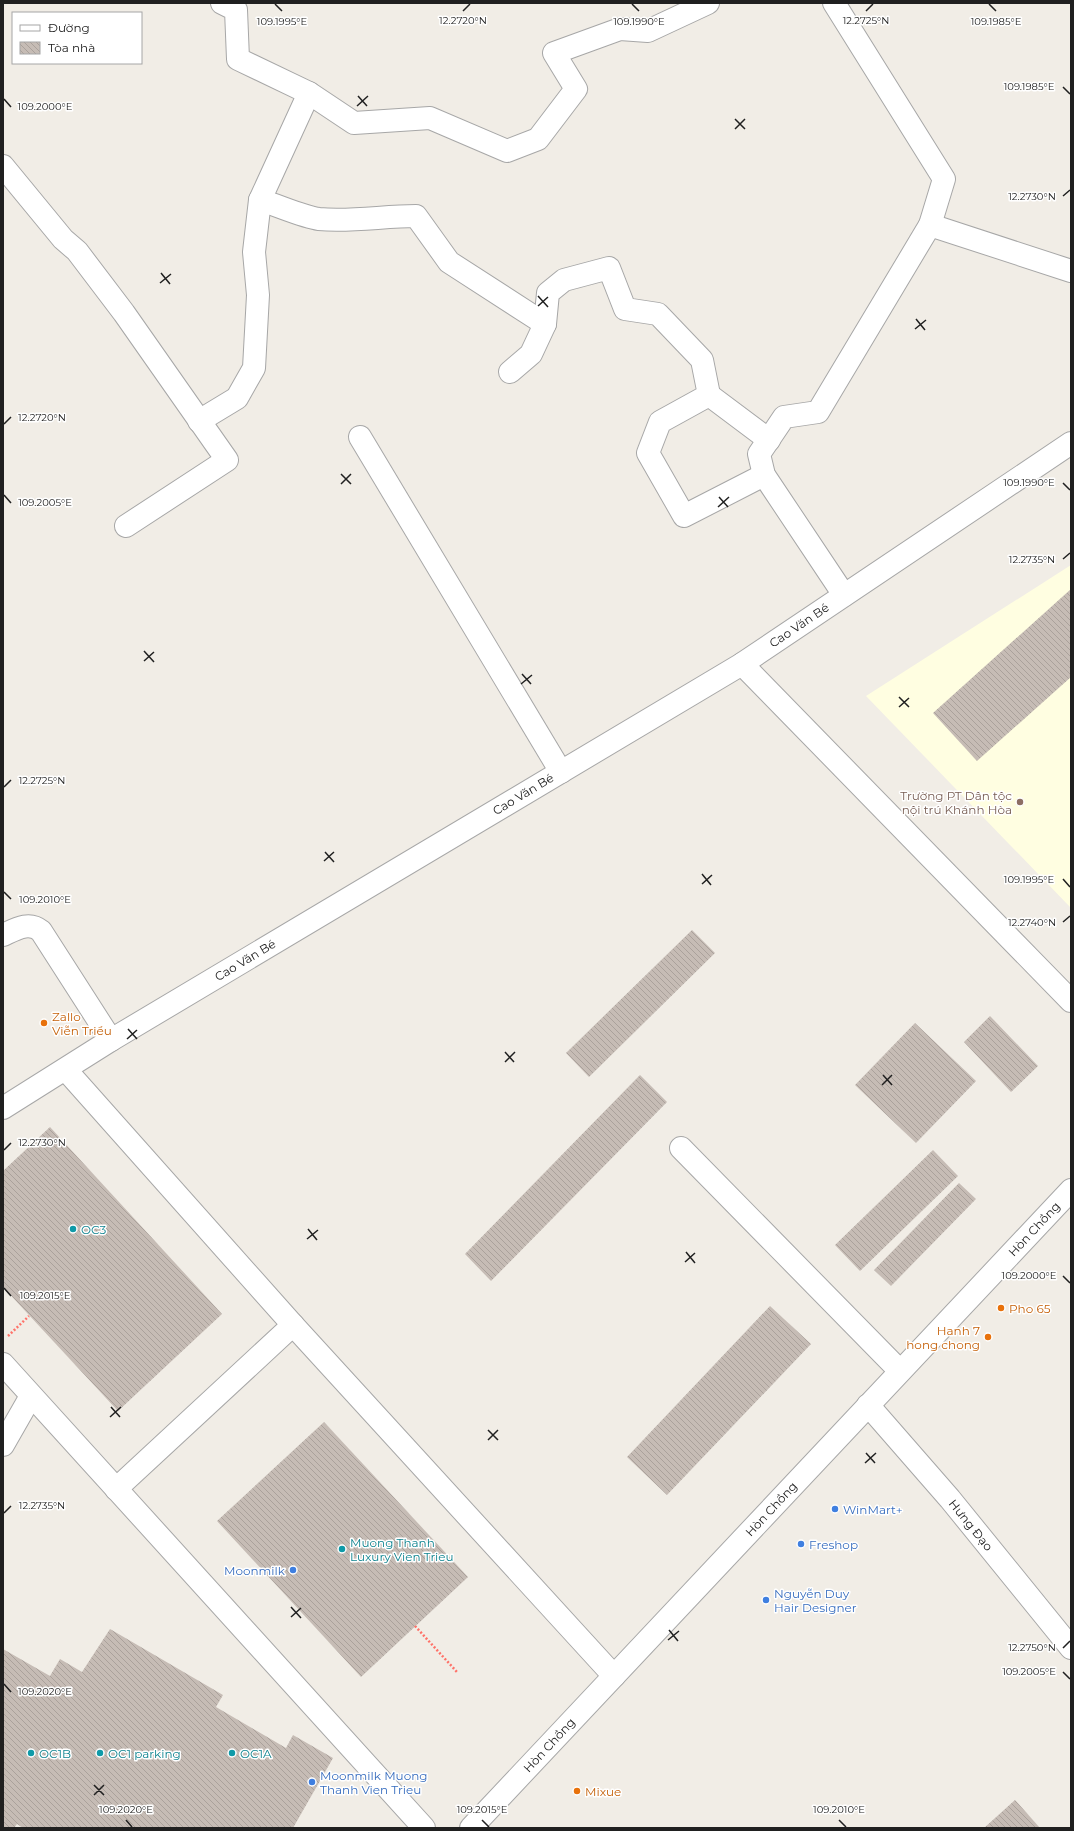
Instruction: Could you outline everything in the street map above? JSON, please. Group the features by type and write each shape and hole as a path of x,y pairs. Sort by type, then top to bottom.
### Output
{"street":[{"path":"222,3 236,10 238,59 309,93 354,123 430,118 507,151 538,139 576,89 554,53 620,29 648,31 708,3"},
{"path":"834,3 944,179 930,224 818,412 784,417 759,454 764,475 844,595"},
{"path":"199,421 237,398 254,368 258,295 254,252 260,200 309,93"},
{"path":"3,166 63,238 81,257 124,314 227,460 126,526"},
{"path":"260,200 318,219 352,220 379,216 416,216 449,262 545,324"},
{"path":"930,224 1071,271"},
{"path":"510,372 531,354 545,324 548,293 564,280 609,268 625,309 658,314 702,360 709,395 769,440"},
{"path":"709,395 660,422 648,453 684,516 764,475"},
{"path":"360,437 561,772"},
{"name":"Cao Văn Bé","path":"3,1108 66,1070 111,1040 742,664 1071,443"},
{"path":"742,664 1071,1001"},
{"path":"3,935 23,926 36,927 41,931 111,1040"},
{"path":"66,1070 293,1326 614,1676"},
{"path":"681,1148 900,1371"},
{"name":"Hòn Chồng","path":"471,1828 1071,1190"},
{"path":"116,1489 293,1326"},
{"path":"3,1364 424,1828"},
{"path":"3,1445 32,1396"},
{"name":"Hưng Đạo","path":"868,1406 950,1499 1071,1648"}],"path":[{"path":"3,1341 29,1316"},
{"path":"415,1626 457,1672"}],"shaded area":[{"name":"Trường PT Dân tộc nội trú Khánh Hòa","path":"1071,565 1071,908 866,696"}],"building":[{"path":"1071,589 1071,677 977,761 933,713"},
{"path":"692,930 715,953 589,1077 566,1053"},
{"path":"990,1016 1038,1066 1011,1092 964,1042"},
{"path":"915,1023 976,1081 916,1143 855,1085"},
{"path":"640,1075 667,1102 491,1281 465,1254"},
{"name":"OC3","path":"50,1127 222,1314 118,1411 3,1287 3,1171"},
{"path":"933,1150 958,1176 860,1271 835,1245"},
{"path":"959,1183 976,1199 891,1286 874,1270"},
{"path":"770,1306 811,1344 667,1495 627,1457"},
{"name":"Muong Thanh Luxury Vien Trieu","path":"324,1422 468,1577 361,1677 217,1521"},
{"path":"110,1629 223,1695 216,1707 286,1748 293,1735 333,1758 293,1828 23,1828 17,1824 14,1828 3,1828 3,1649 50,1676 60,1659 82,1672"},
{"path":"1015,1800 1040,1828 984,1828"}],"place":[{"name":"Trường PT Dân tộc nội trú Khánh Hòa","path":"1020,802"},
{"name":"Zallo Viễn Triều","path":"44,1023"},
{"name":"OC3","path":"73,1229"},
{"name":"Pho 65","path":"1001,1308"},
{"name":"Hanh 7 hong chong","path":"988,1337"},
{"name":"WinMart+","path":"835,1509"},
{"name":"Freshop","path":"801,1544"},
{"name":"Muong Thanh Luxury Vien Trieu","path":"342,1549"},
{"name":"Moonmilk","path":"293,1570"},
{"name":"Nguyễn Duy Hair Designer","path":"766,1600"},
{"name":"OC1B","path":"31,1753"},
{"name":"OC1 parking","path":"100,1753"},
{"name":"OC1A","path":"232,1753"},
{"name":"Moonmilk Muong Thanh Vien Trieu","path":"312,1782"},
{"name":"Mixue","path":"577,1791"}]}
